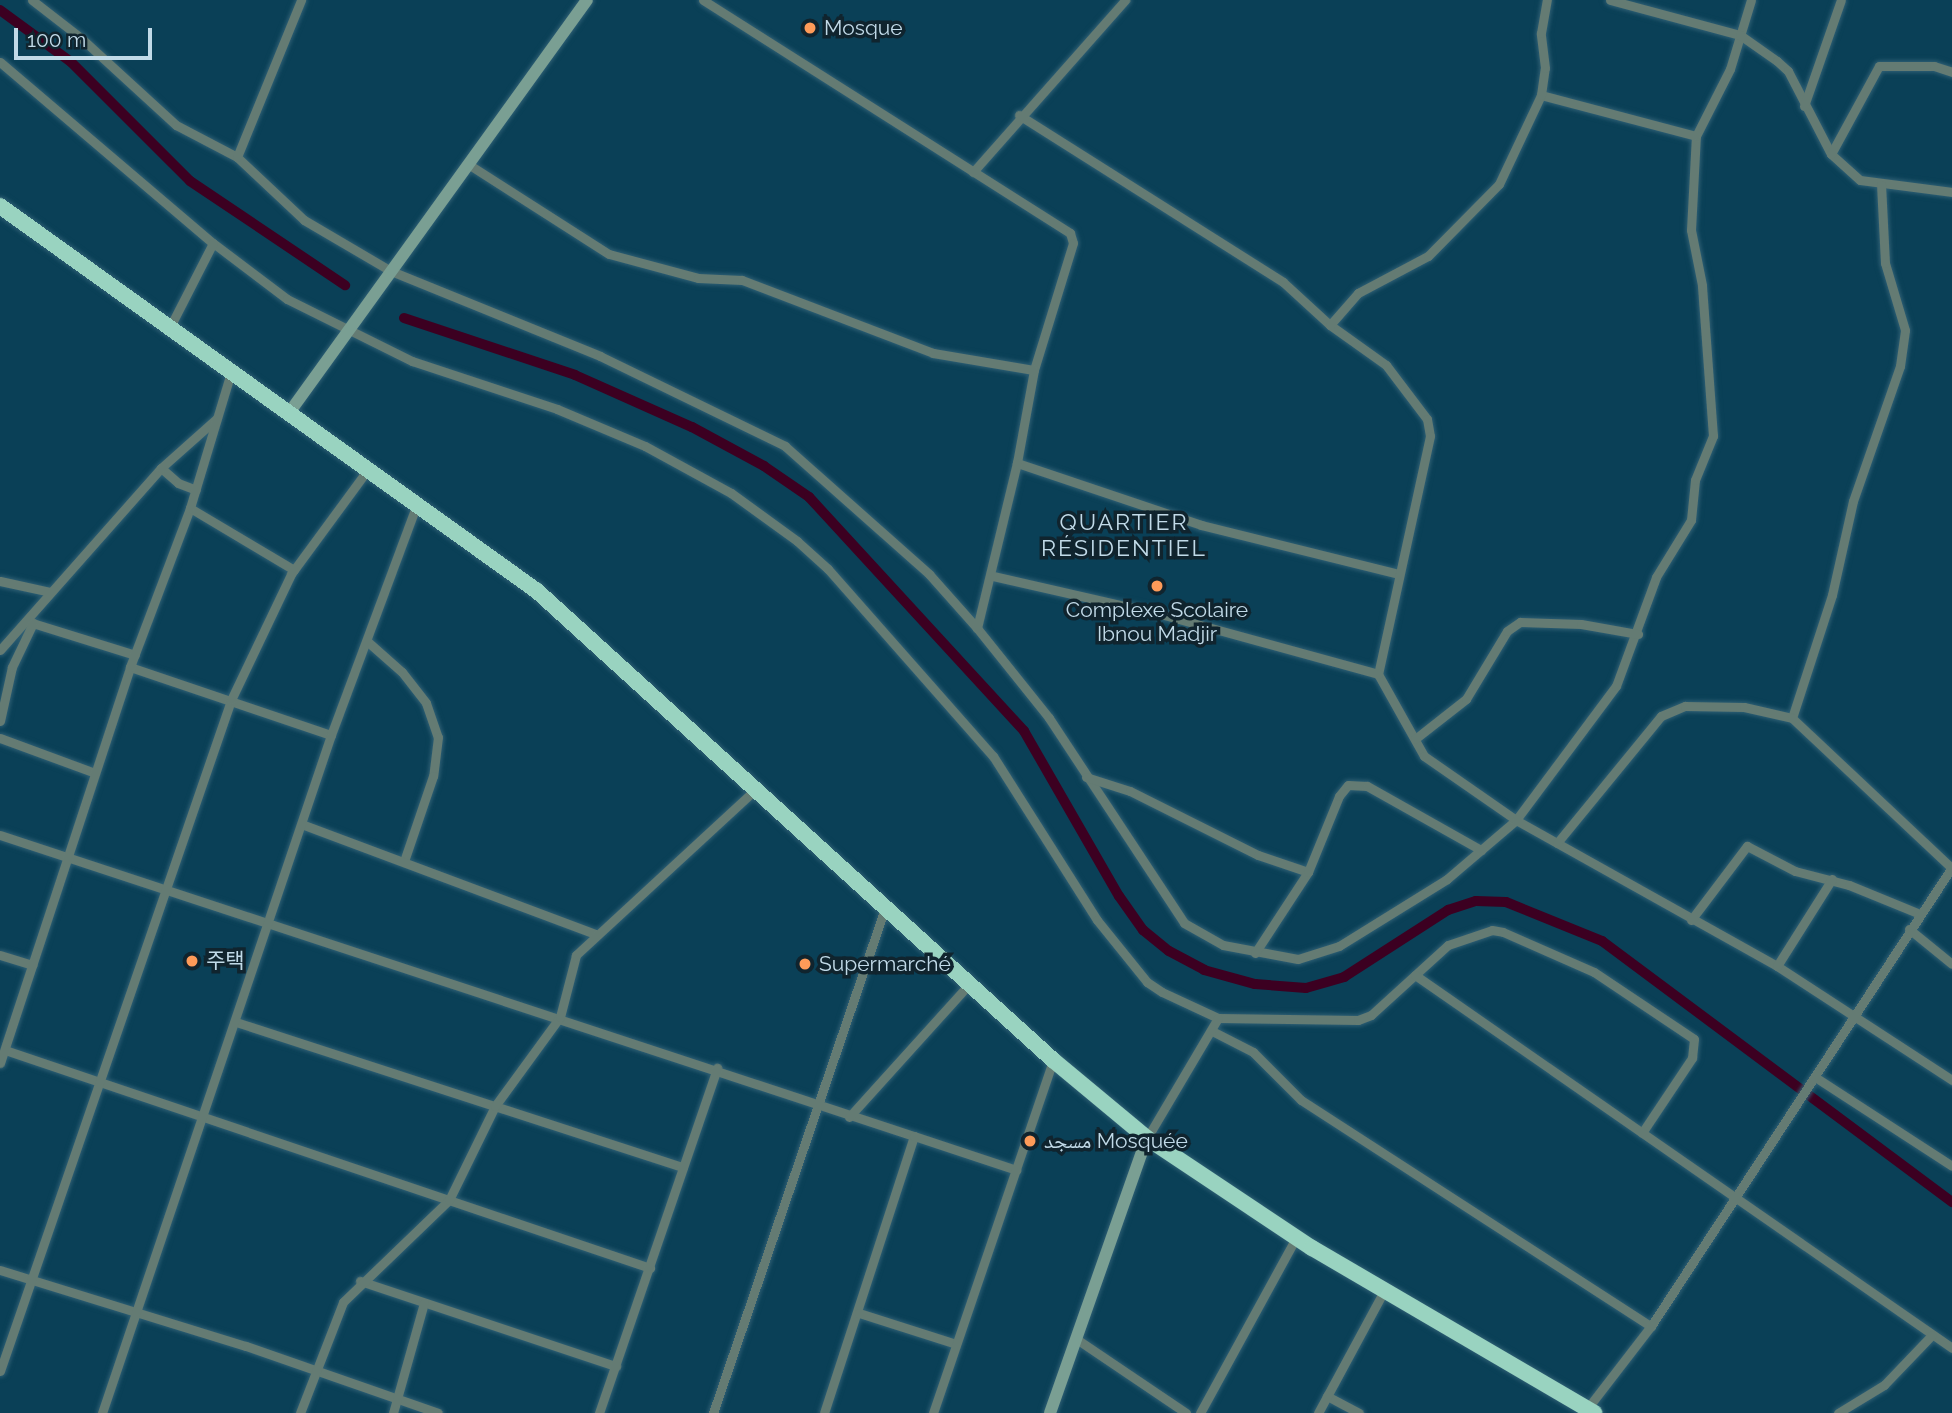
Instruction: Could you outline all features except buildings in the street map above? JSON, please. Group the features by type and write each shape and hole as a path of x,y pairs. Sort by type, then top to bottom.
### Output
{"highway":[{"path":"0,206 537,591 1053,1060 1147,1138 1296,1238 1590,1411"}],"main road":[{"path":"289,412 587,0"},
{"path":"1049,1413 1147,1138"}],"street":[{"path":"32,0 81,38 176,125 237,156 304,220 391,271 600,356 785,446 929,574 976,628 1049,718 1184,923 1209,940 1255,953 1298,959 1339,946 1447,879 1516,820 1597,715 1616,686 1638,634 1656,577 1691,520 1695,480 1713,436 1702,285 1692,230 1696,136 1725,79 1751,0"},
{"path":"237,156 301,0"},
{"path":"703,0 1073,238 1034,370 993,576 976,628"},
{"path":"973,172 1019,115 1125,0"},
{"path":"1330,325 1358,293 1428,256 1499,184 1541,95 1545,68 1541,33 1547,0"},
{"path":"1610,0 1740,36 1788,71 1831,154 1860,180 1881,185 1952,192"},
{"path":"1657,11 1661,0"},
{"path":"1804,106 1841,0"},
{"path":"0,62 213,243 287,299 347,332 412,361 557,409 645,446 731,493 797,541 828,569 993,756 1097,920 1147,982 1218,1018 1365,1019 1448,945 1492,930 1503,932 1594,972 1688,1032 1697,1048 1643,1133"},
{"path":"1831,154 1879,66 1934,66 1952,72"},
{"path":"1541,95 1696,136"},
{"path":"1019,115 1283,282 1330,325 1386,365 1427,419 1430,436 1378,674 1424,756 1516,820 1777,967 1952,1080"},
{"path":"468,164 609,254 698,278 742,280 933,353 1034,370"},
{"path":"1792,718 1832,595 1853,501 1900,366 1906,330 1885,263 1881,185"},
{"path":"170,327 213,243"},
{"path":"0,1063 130,667 190,508 231,372"},
{"path":"0,649 29,622 50,592 161,468 217,418"},
{"path":"1017,463 1201,525 1399,574"},
{"path":"161,468 196,490"},
{"path":"0,1371 231,700 294,570 368,469"},
{"path":"104,1412 304,825 331,734 368,642 417,504"},
{"path":"190,508 294,570"},
{"path":"993,576 1164,615 1378,674"},
{"path":"0,581 50,592"},
{"path":"29,622 135,655"},
{"path":"0,720 12,667 29,622"},
{"path":"1415,739 1466,699 1507,631 1520,622 1581,624 1638,634"},
{"path":"368,642 402,672 426,703 438,737 433,776 404,861"},
{"path":"130,667 331,734"},
{"path":"1558,843 1651,726 1669,711 1685,706 1744,707 1792,718 1952,868 1909,929 1737,1197 1651,1326 1590,1411"},
{"path":"0,738 95,773"},
{"path":"1086,777 1130,791 1258,855 1308,872"},
{"path":"1255,953 1308,872 1339,796 1348,785 1358,783 1481,850"},
{"path":"300,1413 313,1371 343,1302 360,1281 449,1200 495,1106 560,1017 571,967 595,934 757,789"},
{"path":"304,825 595,934"},
{"path":"0,835 168,887 717,1068 849,1117 1016,1170"},
{"path":"1691,920 1747,846 1795,871 1832,879 1920,914"},
{"path":"1777,967 1832,879"},
{"path":"713,1413 885,908"},
{"path":"1909,929 1952,964"},
{"path":"0,955 33,965"},
{"path":"1415,975 1952,1348"},
{"path":"849,1117 969,984"},
{"path":"1147,1138 1213,1031 1218,1018"},
{"path":"236,1023 683,1167"},
{"path":"1213,1031 1253,1052 1301,1100 1651,1326"},
{"path":"5,1050 650,1268"},
{"path":"933,1413 1053,1060"},
{"path":"599,1413 717,1068"},
{"path":"1815,1077 1952,1166"},
{"path":"824,1413 859,1313 914,1136"},
{"path":"1200,1413 1296,1238"},
{"path":"0,1270 438,1413"},
{"path":"360,1281 616,1366"},
{"path":"1318,1413 1384,1291"},
{"path":"393,1413 424,1303"},
{"path":"859,1313 956,1344"},
{"path":"1838,1413 1884,1385 1932,1335"},
{"path":"1075,1338 1186,1413"},
{"path":"1327,1396 1359,1413"}],"waterway":[{"path":"0,10 71,62 190,181 345,285"},
{"path":"404,318 575,375 692,427 764,466 809,497 1024,731 1119,896 1143,930 1169,951 1204,970 1255,984 1306,988 1344,977 1448,910 1476,901 1506,902 1602,941 1952,1202"}],"place":[{"name":"Mosque","path":"810,28"},
{"name":"Complexe Scolaire Ibnou Madjir","path":"1157,586"},
{"name":"주택","path":"192,961"},
{"name":"Supermarché","path":"805,964"},
{"name":"مسجد Mosquée","path":"1030,1141"}],"district":[{"name":"QUARTIER RÉSIDENTIEL","path":"1124,535"}]}
